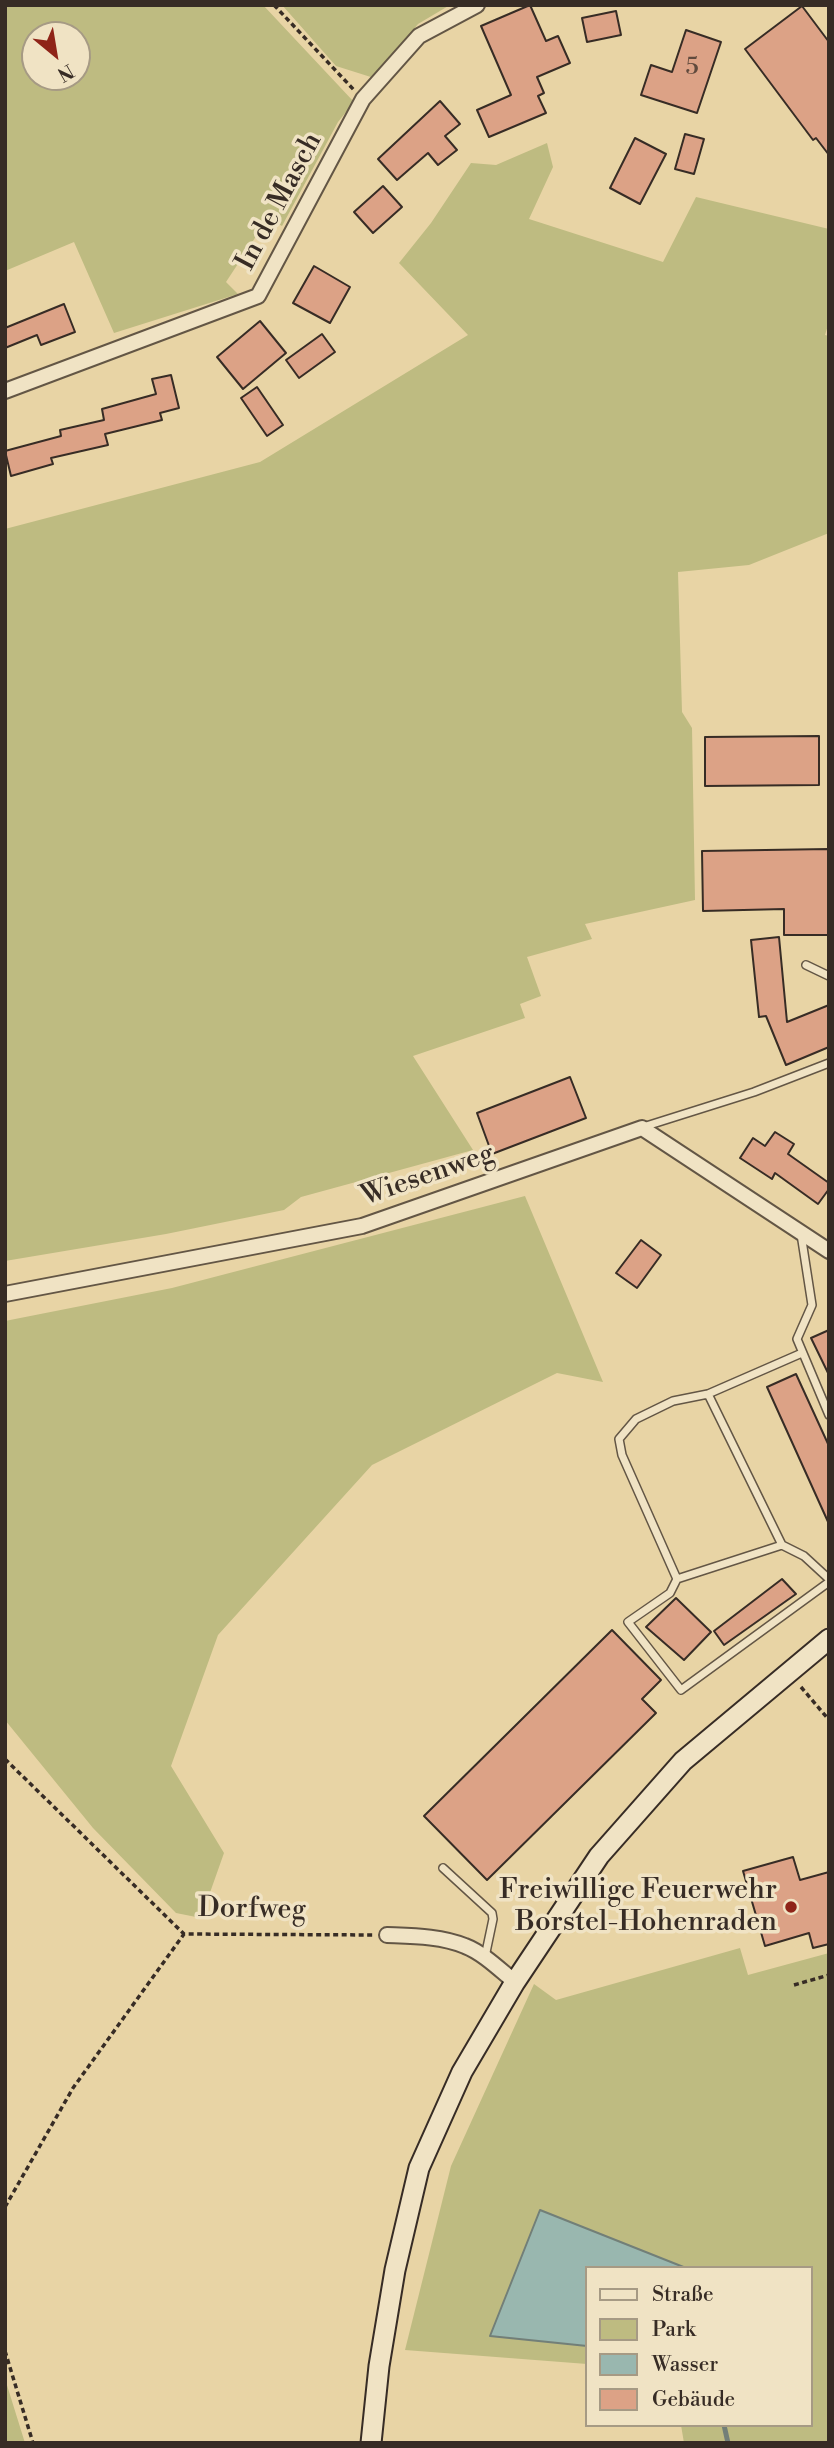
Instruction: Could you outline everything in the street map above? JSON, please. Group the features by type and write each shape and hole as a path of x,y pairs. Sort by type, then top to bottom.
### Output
{"main road":[{"path":"371,2443 379,2366 395,2270 419,2168 462,2071 515,1982 599,1856 682,1761 829,1639"}],"street":[{"name":"In de Masch","path":"5,391 258,296 363,99 419,36 477,5"},
{"path":"642,1128 829,1251"},
{"name":"Wiesenweg","path":"5,1294 362,1226 642,1128"},
{"path":"387,1935 426,1937 465,1946 515,1982"}],"lane":[{"path":"806,965 829,976"},
{"path":"642,1128 754,1092 829,1063"},
{"path":"801,1233 812,1305 797,1339 829,1415"},
{"path":"677,1579 622,1455 619,1439 636,1419 673,1401 708,1394 802,1353"},
{"path":"708,1394 782,1545 804,1556 829,1580 681,1690 628,1622 670,1593 677,1579 782,1545"},
{"path":"443,1868 492,1913 485,1958"}],"path":[{"path":"274,5 363,99"},
{"path":"788,1672 829,1720"},
{"name":"Dorfweg","path":"5,1759 184,1934 387,1935"},
{"path":"5,2207 73,2088 184,1934"},
{"path":"794,1985 829,1975"},
{"path":"5,2351 33,2443"}],"green space":[{"path":"5,5 263,5 354,102 338,122 282,226 268,218 226,282 238,294 114,333 74,242 5,271"},
{"path":"282,5 450,5 418,24 374,78 336,66"},
{"path":"547,143 553,167 529,219 663,262 696,197 829,229 829,322 825,335 829,336 829,533 749,565 678,572 682,712 692,728 695,900 585,924 592,939 527,957 541,996 520,1004 525,1018 413,1056 473,1150 301,1197 284,1210 166,1234 5,1261 5,529 260,462 468,335 399,263 431,223 471,163 496,165"},
{"path":"525,1196 603,1382 557,1373 372,1465 218,1635 171,1766 224,1853 201,1918 176,1913 93,1828 5,1720 5,1321 172,1288"},
{"path":"740,1948 748,1975 829,1953 829,2443 684,2443 681,2427 813,2427 813,2266 586,2266 586,2364 405,2350 451,2166 534,1984 556,2000"},
{"path":"6,2382 25,2443 5,2443"}],"water":[{"path":"540,2210 681,2266 586,2266 586,2346 490,2336"}],"building":[{"path":"530,5 546,41 558,36 570,63 537,77 544,93 538,96 546,113 489,137 477,110 511,95 481,26"},
{"path":"802,6 829,42 829,155 816,138 813,140 745,49"},
{"path":"616,11 621,35 587,42 582,18"},
{"path":"686,30 721,42 697,113 641,95 651,65 672,72"},
{"path":"440,101 460,124 445,136 457,150 438,165 428,153 397,180 378,159"},
{"path":"685,134 704,139 694,174 675,169"},
{"path":"635,138 666,154 640,204 610,188"},
{"path":"383,186 402,207 373,233 354,212"},
{"path":"314,266 350,287 330,323 293,303"},
{"path":"64,304 75,332 41,345 37,335 5,348 5,328"},
{"path":"260,321 286,353 243,389 217,357"},
{"path":"322,334 335,352 299,378 286,360"},
{"path":"171,375 179,408 160,413 162,420 105,434 108,445 51,458 53,464 11,476 5,451 61,436 60,430 104,420 102,409 156,394 152,379"},
{"path":"257,387 283,425 267,436 241,398"},
{"path":"819,736 819,785 705,786 705,737"},
{"path":"829,849 829,935 784,935 784,909 703,911 702,851"},
{"path":"779,937 787,1022 829,1005 829,1047 786,1065 766,1016 759,1017 751,940"},
{"path":"570,1077 586,1118 492,1154 477,1113"},
{"path":"775,1132 794,1144 788,1154 829,1183 829,1189 818,1204 775,1173 772,1179 740,1158 753,1138 765,1146"},
{"path":"641,1240 661,1255 637,1288 616,1273"},
{"path":"829,1330 829,1375 811,1338"},
{"path":"796,1374 829,1446 829,1524 767,1387"},
{"path":"782,1579 796,1594 724,1645 714,1631"},
{"path":"676,1598 711,1632 684,1660 646,1627"},
{"path":"612,1630 661,1680 642,1699 656,1713 487,1880 424,1816"},
{"name":"Freiwillige Feuerwehr Borstel-Hohenraden","path":"793,1857 800,1880 829,1872 829,1944 813,1948 809,1933 765,1946 743,1871"}],"waterway":[{"path":"724,2427 728,2443"}],"place":[{"name":"Freiwillige Feuerwehr Borstel-Hohenraden","path":"791,1907"}]}
